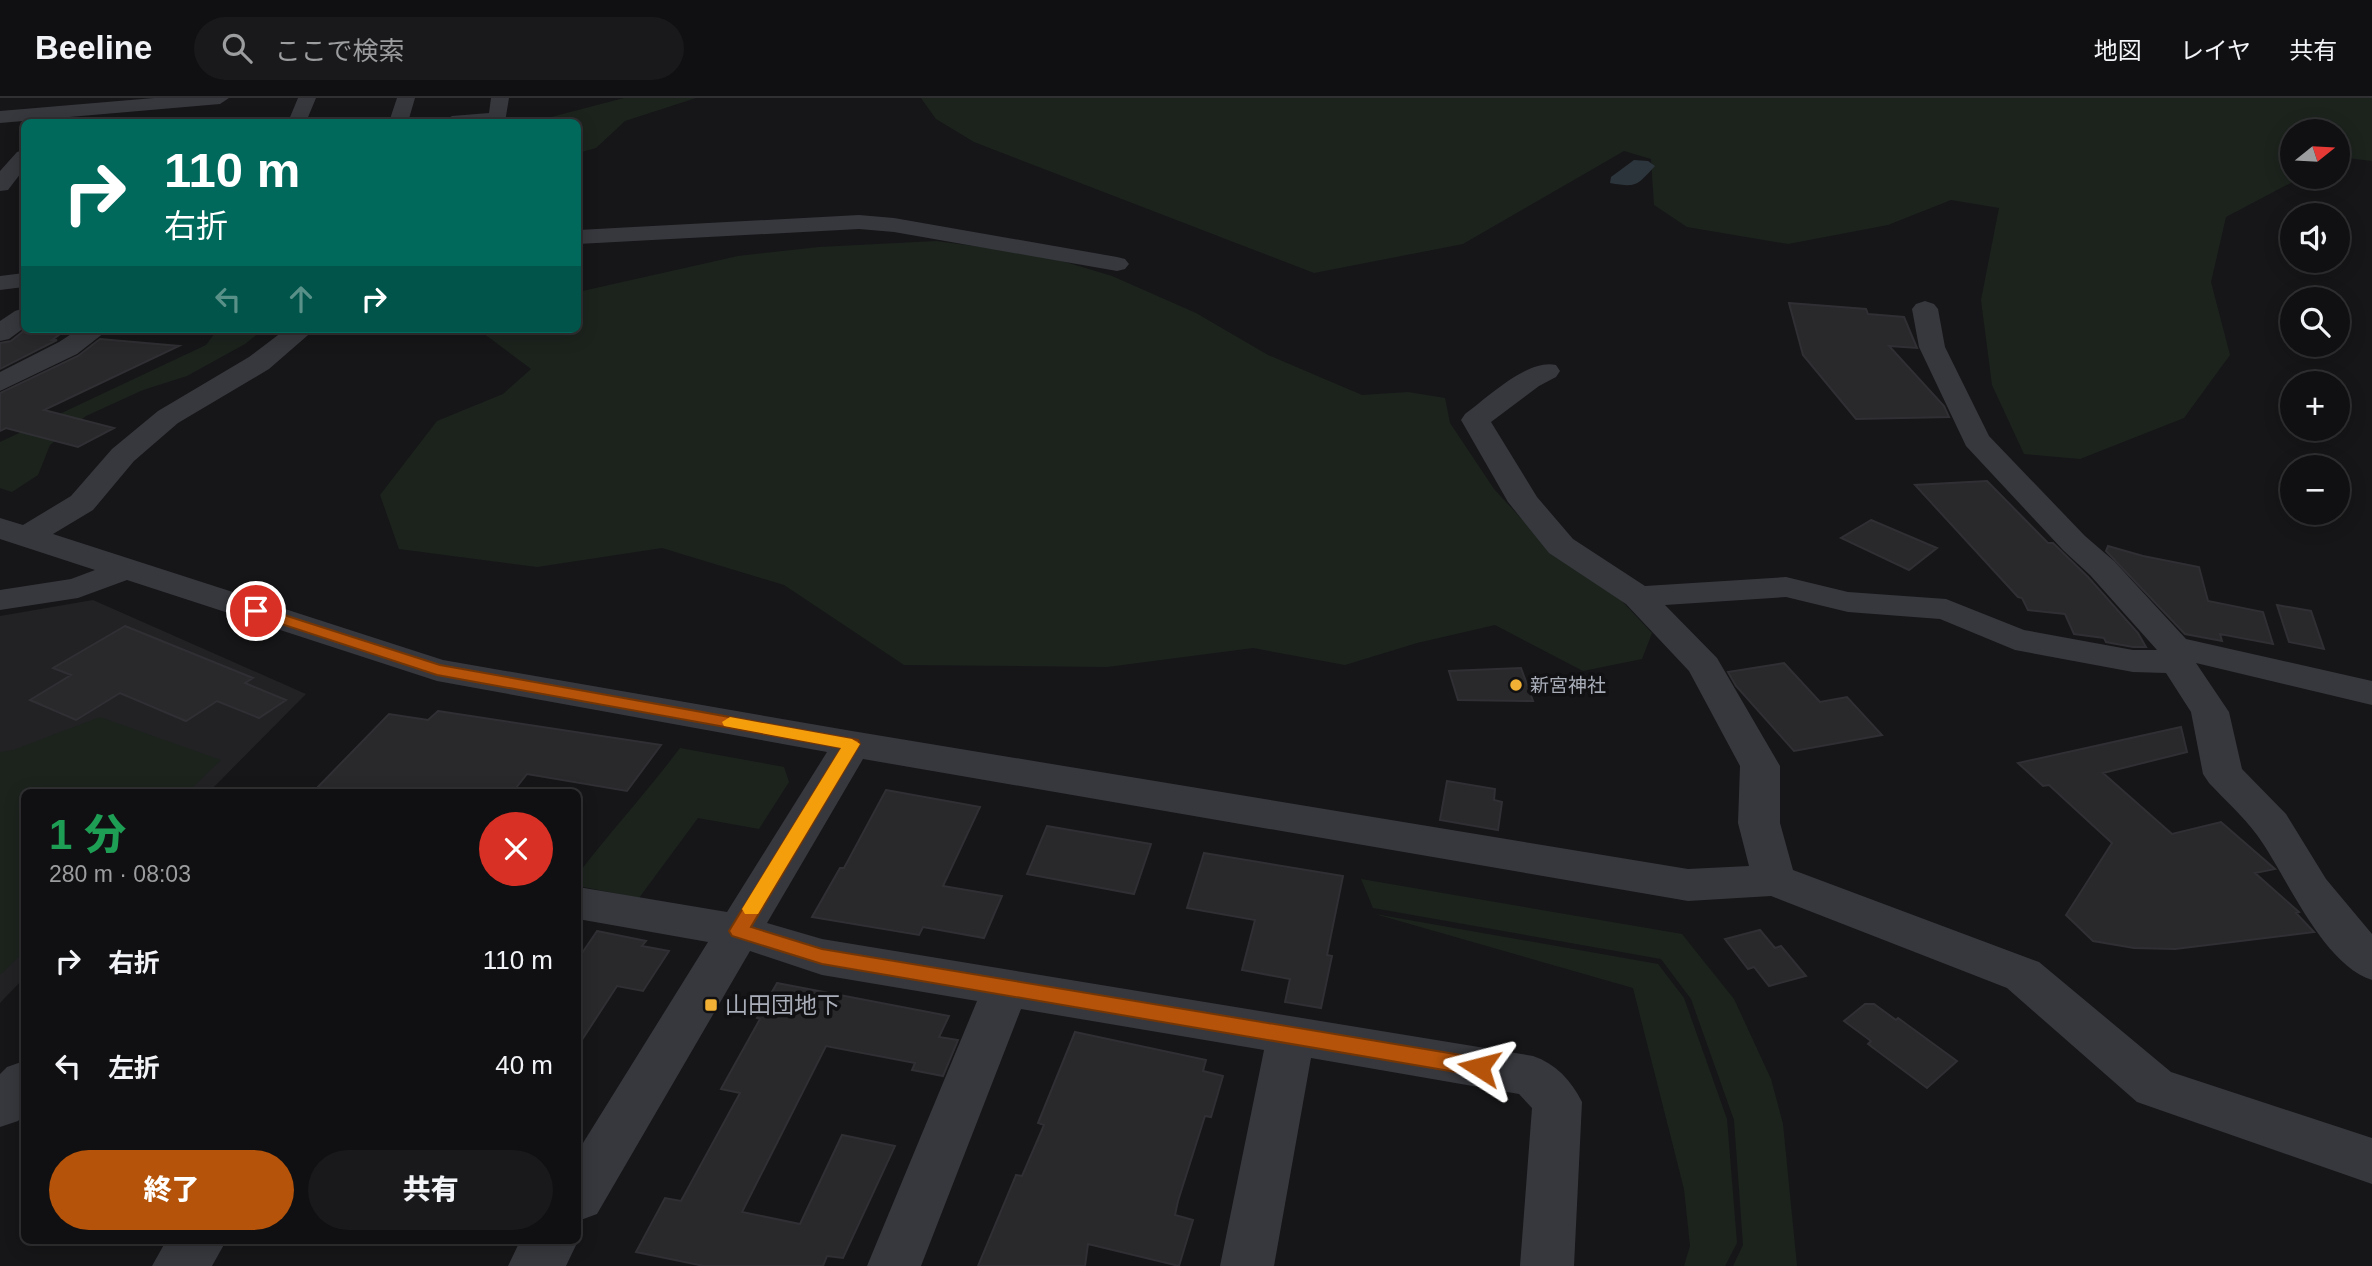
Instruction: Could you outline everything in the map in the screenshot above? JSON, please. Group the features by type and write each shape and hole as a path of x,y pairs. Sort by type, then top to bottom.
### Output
{"street":[{"path":"0,99 19,98"},
{"path":"298,119 307,98"},
{"path":"401,119 406,98"},
{"path":"486,119 498,118 500,98"},
{"path":"0,117 232,102"},
{"path":"0,136 21,134"},
{"path":"0,186 21,160"},
{"path":"581,237 859,222 894,225 1117,264"},
{"path":"0,283 21,280"},
{"path":"1925,309 1932,347 1976,440 2074,543 2102,568 2176,654 2210,712 2222,774 2271,824 2311,890 2351,941 2372,962"},
{"path":"0,333 21,318"},
{"path":"0,383 68,348 90,333"},
{"path":"13,532 82,503 123,455 169,417 259,363 297,333"},
{"path":"1546,371 1475,419 1524,502 1561,546 1638,597 1704,666 1760,766 1759,823 1774,880"},
{"path":"13,532 437,670 852,744 1688,885 1774,880 2023,975 2154,1087 2372,1161"},
{"path":"0,600 78,588 126,569"},
{"path":"1638,597 1786,587 1848,602 1946,609 2015,639 2133,661 2176,654 2372,693"},
{"path":"581,1192 852,744"},
{"path":"581,905 739,931 822,957 1533,1076 1558,1102 1547,1266"},
{"path":"894,1266 1005,989"},
{"path":"1253,1265 1291,1036"},
{"path":"0,1106 21,1085"},
{"path":"179,1266 197,1244"},
{"path":"536,1266 549,1244"}],"shaded area":[{"path":"624,98 696,98 625,121 596,148 581,152 581,119 544,119"},
{"path":"921,98 2372,98 2372,161 2350,158 2350,119 2280,119 2280,189 2226,217 2211,282 2230,355 2184,418 2080,459 2024,454 1992,385 1981,300 1999,208 1951,200 1888,225 1788,244 1687,227 1654,205 1651,159 1624,151 1463,244 1314,273 974,142 936,119"},
{"path":"1634,160 1648,161 1655,166 1636,184 1610,183 1611,177"},
{"path":"936,241 1042,255 1112,276 1196,313 1268,355 1362,395 1408,392 1445,398 1450,423 1494,489 1541,540 1606,584 1652,633 1642,659 1583,671 1495,625 1417,643 1345,665 1253,648 1107,667 904,665 784,585 662,548 537,567 399,549 380,495 437,421 503,394 531,369 483,333 581,333 581,291 738,256 819,247"},
{"path":"215,333 259,333 245,344 187,376 143,390 86,416 50,445 38,475 12,492 0,488 0,442 206,345"},
{"path":"93,600 306,694 212,789 21,789 21,981 0,1003 0,616"},
{"path":"100,717 221,760 191,789 21,789 21,955 0,975 0,752 13,750"},
{"path":"680,748 784,767 789,782 759,829 698,818 639,898 581,887 581,870"},
{"path":"1361,879 1682,934 1734,999 1771,1079 1783,1124 1797,1266 1733,1266 1743,1245 1734,1120 1691,999 1661,959 1373,908"},
{"path":"1375,914 1658,964 1684,998 1727,1119 1737,1243 1725,1266 1684,1266 1690,1246 1684,1189 1633,988"}],"building":[{"path":"1789,303 1866,309 1868,314 1904,317 1917,348 1889,346 1944,406 1949,417 1856,419 1803,355"},
{"path":"21,333 62,333 52,340 57,340 0,369 0,343 11,341"},
{"path":"100,339 179,346 44,410 114,428 78,447 6,428 0,431 0,393 78,356"},
{"path":"1987,481 2048,543 2053,543 2088,577 2138,633 2146,647 2133,647 2106,642 2104,638 2074,634 2065,614 2028,610 2022,598 2018,597 1915,485"},
{"path":"1871,520 1937,548 1909,570 1841,538"},
{"path":"2108,546 2199,567 2208,601 2263,612 2273,644 2220,634 2222,641 2185,634 2106,551"},
{"path":"2277,605 2311,611 2324,649 2289,642"},
{"path":"125,626 253,678 245,683 286,700 259,718 217,701 186,721 120,693 76,720 30,700 71,675 53,668"},
{"path":"1784,663 1820,702 1847,697 1882,735 1794,751 1736,686 1728,672"},
{"path":"1521,668 1533,701 1458,700 1449,671"},
{"path":"438,711 661,745 627,791 527,774 515,789 316,789 389,714 428,720"},
{"path":"2181,727 2187,752 2103,773 2172,834 2221,822 2275,869 2255,873 2299,912 2296,913 2314,932 2175,949 2134,948 2093,941 2066,915 2112,843 2049,785 2043,786 2018,763"},
{"path":"1447,781 1495,789 1494,800 1502,802 1498,830 1440,820"},
{"path":"886,790 980,807 943,886 1002,896 984,938 923,927 919,935 812,917 840,868 844,868"},
{"path":"1047,826 1151,844 1134,894 1027,874"},
{"path":"1204,853 1343,876 1327,955 1332,956 1321,1008 1285,1002 1290,979 1242,970 1255,920 1187,908"},
{"path":"1760,930 1775,948 1781,946 1806,976 1769,986 1754,967 1748,969 1725,939"},
{"path":"597,931 646,941 642,946 669,951 643,991 617,986 581,1041 581,955"},
{"path":"777,983 949,1016 939,1037 958,1040 943,1076 912,1070 915,1063 826,1046 742,1212 800,1224 842,1135 895,1146 843,1258 827,1256 823,1266 704,1266 636,1252 665,1198 681,1201 740,1093 721,1089"},
{"path":"1865,1004 1874,1004 1896,1020 1898,1018 1957,1061 1927,1088 1868,1044 1871,1041 1844,1021"},
{"path":"1075,1032 1206,1060 1203,1071 1223,1076 1211,1117 1205,1116 1178,1201 1175,1215 1193,1220 1179,1266 1088,1244 1085,1266 978,1266 1016,1175 1022,1176 1044,1125 1038,1123"}],"slow traffic":[{"path":"730,722 852,744 752,909"}],"place":[{"name":"新宮神社","path":"1516,685"},
{"name":"山田団地下","path":"711,1005"}],"route":[{"path":"256,611 437,670 852,744 739,931 822,957 1479,1067"}]}
